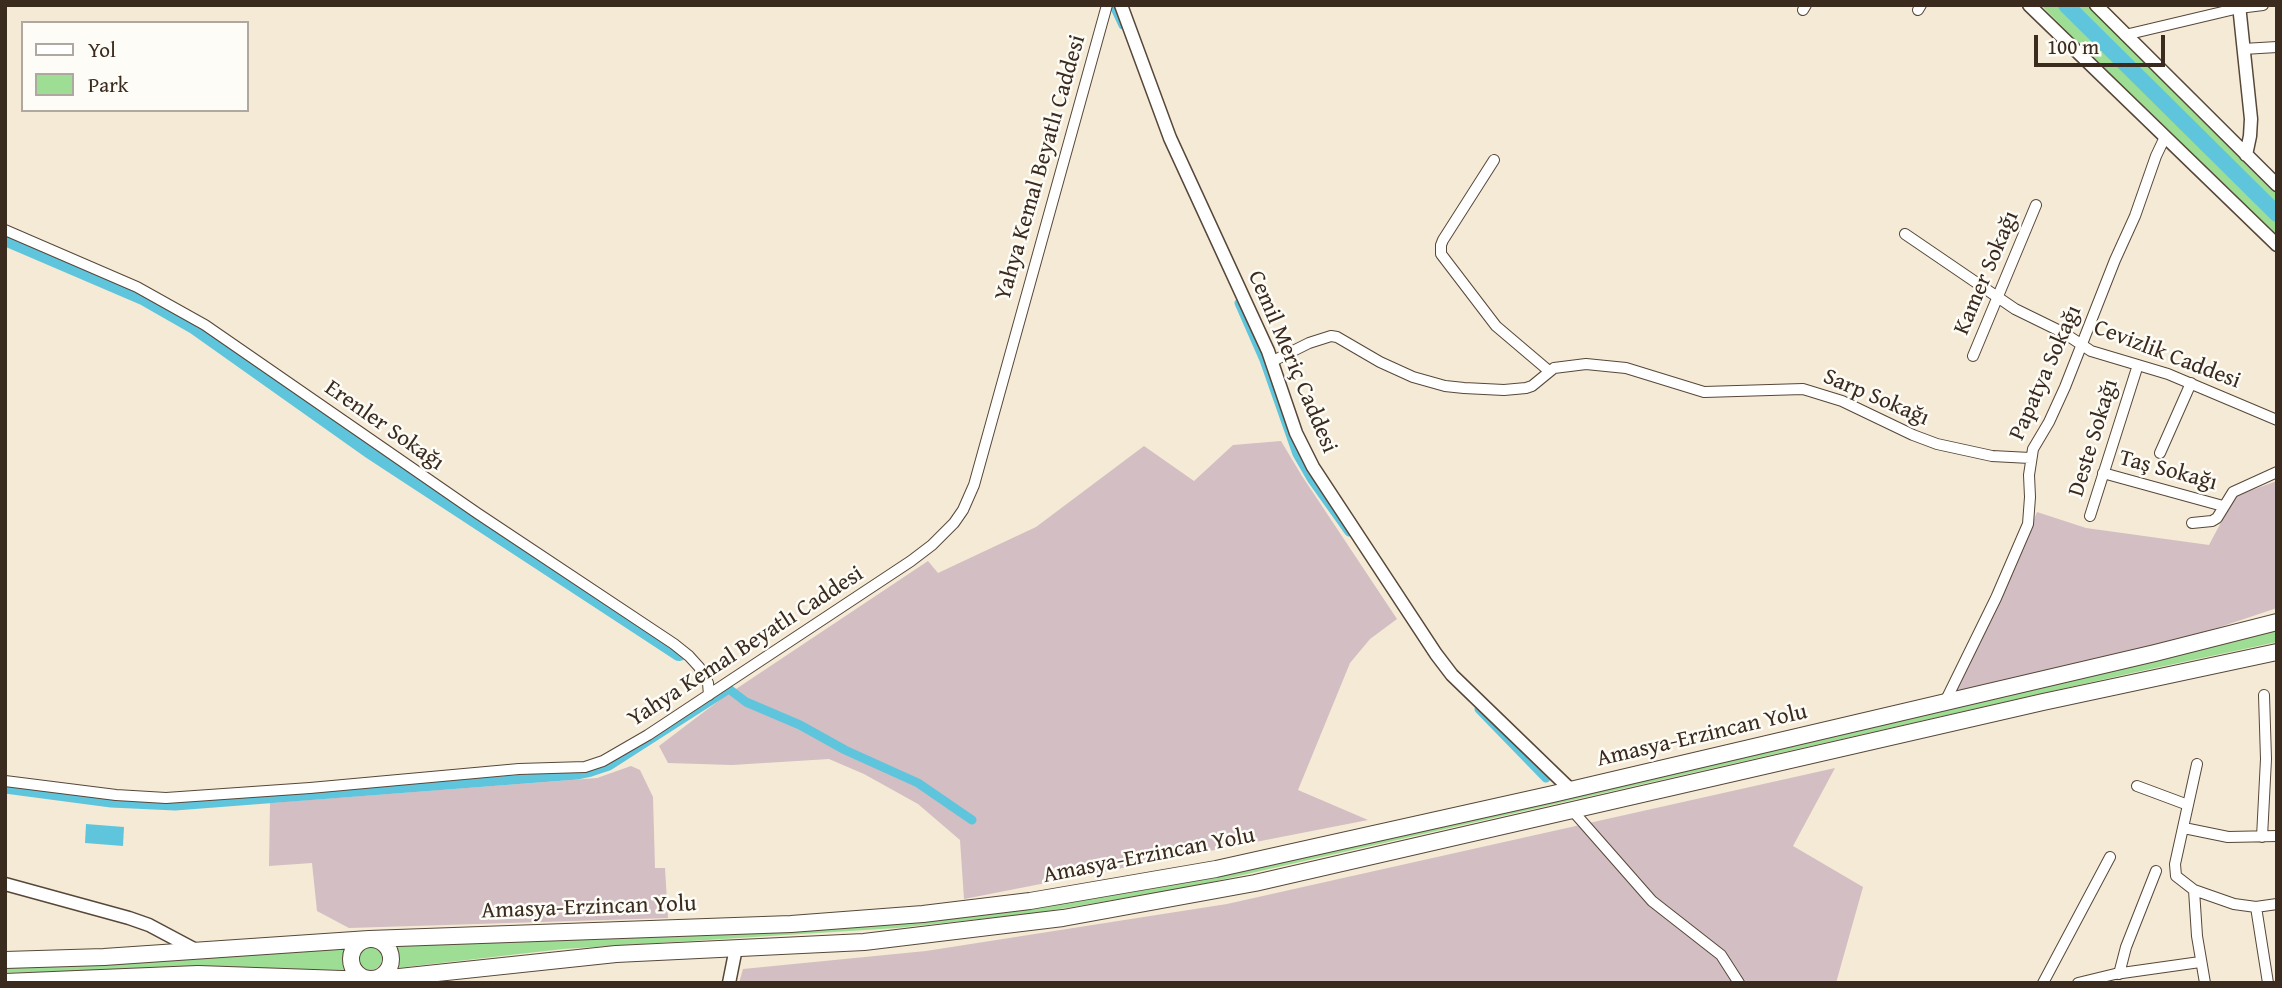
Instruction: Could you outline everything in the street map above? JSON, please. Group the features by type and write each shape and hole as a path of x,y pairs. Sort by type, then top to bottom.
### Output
{"highway":[{"name":"Amasya-Erzincan Yolu","path":"5,960 369,939 791,924 990,907 1080,894 1216,869 1571,790 2277,622"},
{"name":"Amasya-Erzincan Yolu","path":"5,982 156,975 291,979 438,973 603,955 887,940 1111,910 1255,883 2175,672 2277,652"},
{"path":"369,939 382,942 390,952 391,959 370,977 351,957 357,944 369,939"},
{"path":"425,983 438,973"}],"street":[{"name":"Yahya Kemal Beyatlı Caddesi","path":"5,781 126,796 182,798 519,769 585,767 603,761 648,735 911,561 943,535 963,509 974,485 1107,5"},
{"name":"Cemil Meriç Caddesi","path":"1121,5 1170,138 1271,362 1296,433 1314,467 1436,654 1472,696 1571,790"},
{"path":"2029,5 2277,245"},
{"path":"2096,5 2277,185"},
{"path":"2125,35 2239,7 2263,5"},
{"path":"2239,7 2251,128 2246,155"},
{"path":"2243,49 2277,47"},
{"name":"Papatya Sokağı","path":"1945,703 2028,524 2030,458 2033,449 2054,411 2115,260 2136,216 2165,137"},
{"path":"1494,160 1443,240 1441,254 1496,326 1549,371"},
{"name":"Kamer Sokağı","path":"1973,356 2036,205"},
{"name":"Erenler Sokağı","path":"5,230 137,287 205,326 477,513 674,644 699,667 708,683 709,695"},
{"name":"Cevizlik Caddesi","path":"1905,234 2026,315 2099,354 2153,368 2277,420"},
{"name":"Sarp Sokağı","path":"1271,362 1309,343 1331,336 1348,342 1394,369 1445,386 1518,390 1532,386 1549,371 1575,364 1597,364 1645,373 1704,392 1803,389 1842,401 1937,444 1992,456 2030,458"},
{"name":"Deste Sokağı","path":"2090,516 2136,371"},
{"path":"2160,453 2191,383"},
{"path":"2192,523 2217,518 2223,506 2238,489 2277,472"},
{"name":"Taş Sokağı","path":"2103,473 2223,506"},
{"path":"2262,837 2271,758 2264,695"},
{"path":"2197,764 2175,871 2180,881 2193,890 2234,904 2256,907 2277,904"},
{"path":"2137,786 2188,805"},
{"path":"1573,810 1652,901 1721,955 1739,983"},
{"path":"2184,828 2228,836 2277,836"},
{"path":"2043,983 2110,857"},
{"path":"2119,974 2126,947 2156,871"},
{"path":"5,884 129,918 149,925 196,950"},
{"path":"2193,890 2204,983"},
{"path":"2256,907 2268,983"},
{"path":"729,983 736,948"},
{"path":"2078,983 2200,962"}],"shaded area":[{"path":"1281,441 1397,619 1370,639 1350,663 1298,790 1368,820 964,899 960,840 918,804 864,774 829,759 732,765 668,763 659,746 721,699 928,561 938,573 1036,527 1144,446 1194,481 1233,445"},
{"path":"2277,481 2277,608 2166,645 1951,696 2037,512 2086,528 2209,545 2235,496"},
{"path":"631,766 640,770 653,797 655,868 665,868 668,918 349,928 317,911 312,863 269,866 270,803 597,778"},
{"path":"1835,768 1793,846 1863,887 1836,983 739,983 743,969 926,951 1227,904"}],"green space":[{"path":"2041,5 2091,6 2183,102 2277,193 2277,235 2163,129"},
{"path":"2277,629 2277,642 1190,887 1036,913 897,928 563,949 397,968 395,946 722,935 864,926 977,915 1133,892 1257,868 2129,667"},
{"path":"344,946 345,970 216,967 5,973 5,968 166,960"},
{"path":"370,946 378,950 382,958 378,966 370,970 362,966 358,958 362,950"}],"water":[{"path":"86,824 124,827 123,846 85,843"}],"waterway":[{"path":"2066,5 2277,214"},
{"path":"1114,6 1123,25"},
{"path":"5,238 145,298 194,326 369,450 679,653"},
{"path":"1239,303 1264,360 1297,454 1349,532"},
{"path":"5,789 111,803 175,806 577,775 609,766 729,689 746,702 800,725 845,750 918,783 972,820"},
{"path":"1479,709 1546,778"}]}
